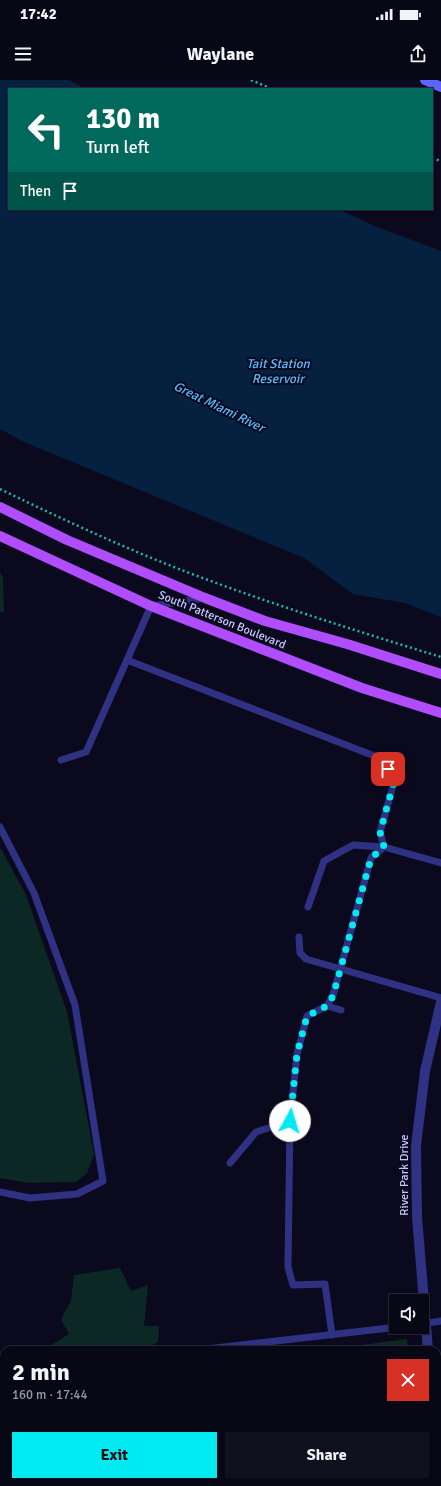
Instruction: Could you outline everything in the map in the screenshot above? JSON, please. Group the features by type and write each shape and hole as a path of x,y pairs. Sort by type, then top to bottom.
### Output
{"main road":[{"path":"425,80 441,87"},
{"name":"South Patterson Boulevard","path":"0,507 67,540 205,598 265,621 347,644 441,674"},
{"name":"South Patterson Boulevard","path":"0,536 151,606 362,688 441,713"}],"street":[{"name":"River Park Drive","path":"422,1294 417,1217 416,1146 425,1070 441,1002"},
{"name":"River Park Drive","path":"426,1334 427,1346"}],"lane":[{"path":"61,760 86,752 151,606 205,598"},
{"path":"127,660 377,757 388,769 394,782 380,832 384,847"},
{"path":"0,827 34,893 75,1006 103,1182 77,1194 30,1198 0,1192"},
{"path":"308,907 324,861 353,845 384,847 441,863"},
{"path":"332,1335 325,1284 293,1285 288,1267 290,1121 297,1054 307,1016 327,1006 333,996 371,858 384,847"},
{"path":"299,937 300,952 306,959 441,998"},
{"path":"327,1006 341,1010"},
{"path":"230,1163 256,1132 290,1121"},
{"path":"429,1323 441,1321"},
{"path":"234,1346 389,1328"}],"path":[{"path":"251,80 270,88"},
{"path":"0,489 73,525 207,580 441,657"}],"green space":[{"path":"0,572 3,578 4,612 0,612"},
{"path":"0,847 26,895 67,1012 94,1154 87,1173 76,1182 28,1183 0,1178"},
{"path":"120,1268 131,1291 148,1285 144,1326 159,1326 158,1342 151,1346 50,1346 69,1334 61,1319 71,1301 74,1275"},
{"path":"407,1339 408,1346 354,1346"}],"water":[{"name":"Tait Station Reservoir","path":"0,80 69,80 84,88 8,88 8,210 340,210 377,227 441,251 441,617 405,603 353,594 304,558 22,441 0,429"}],"route":[{"path":"290,1121 297,1054 307,1016 327,1006 333,996 349,933 371,858 384,847 380,832 394,782 388,769"}],"water label":[{"name":"Great Miami River","path":"219,407"}]}
